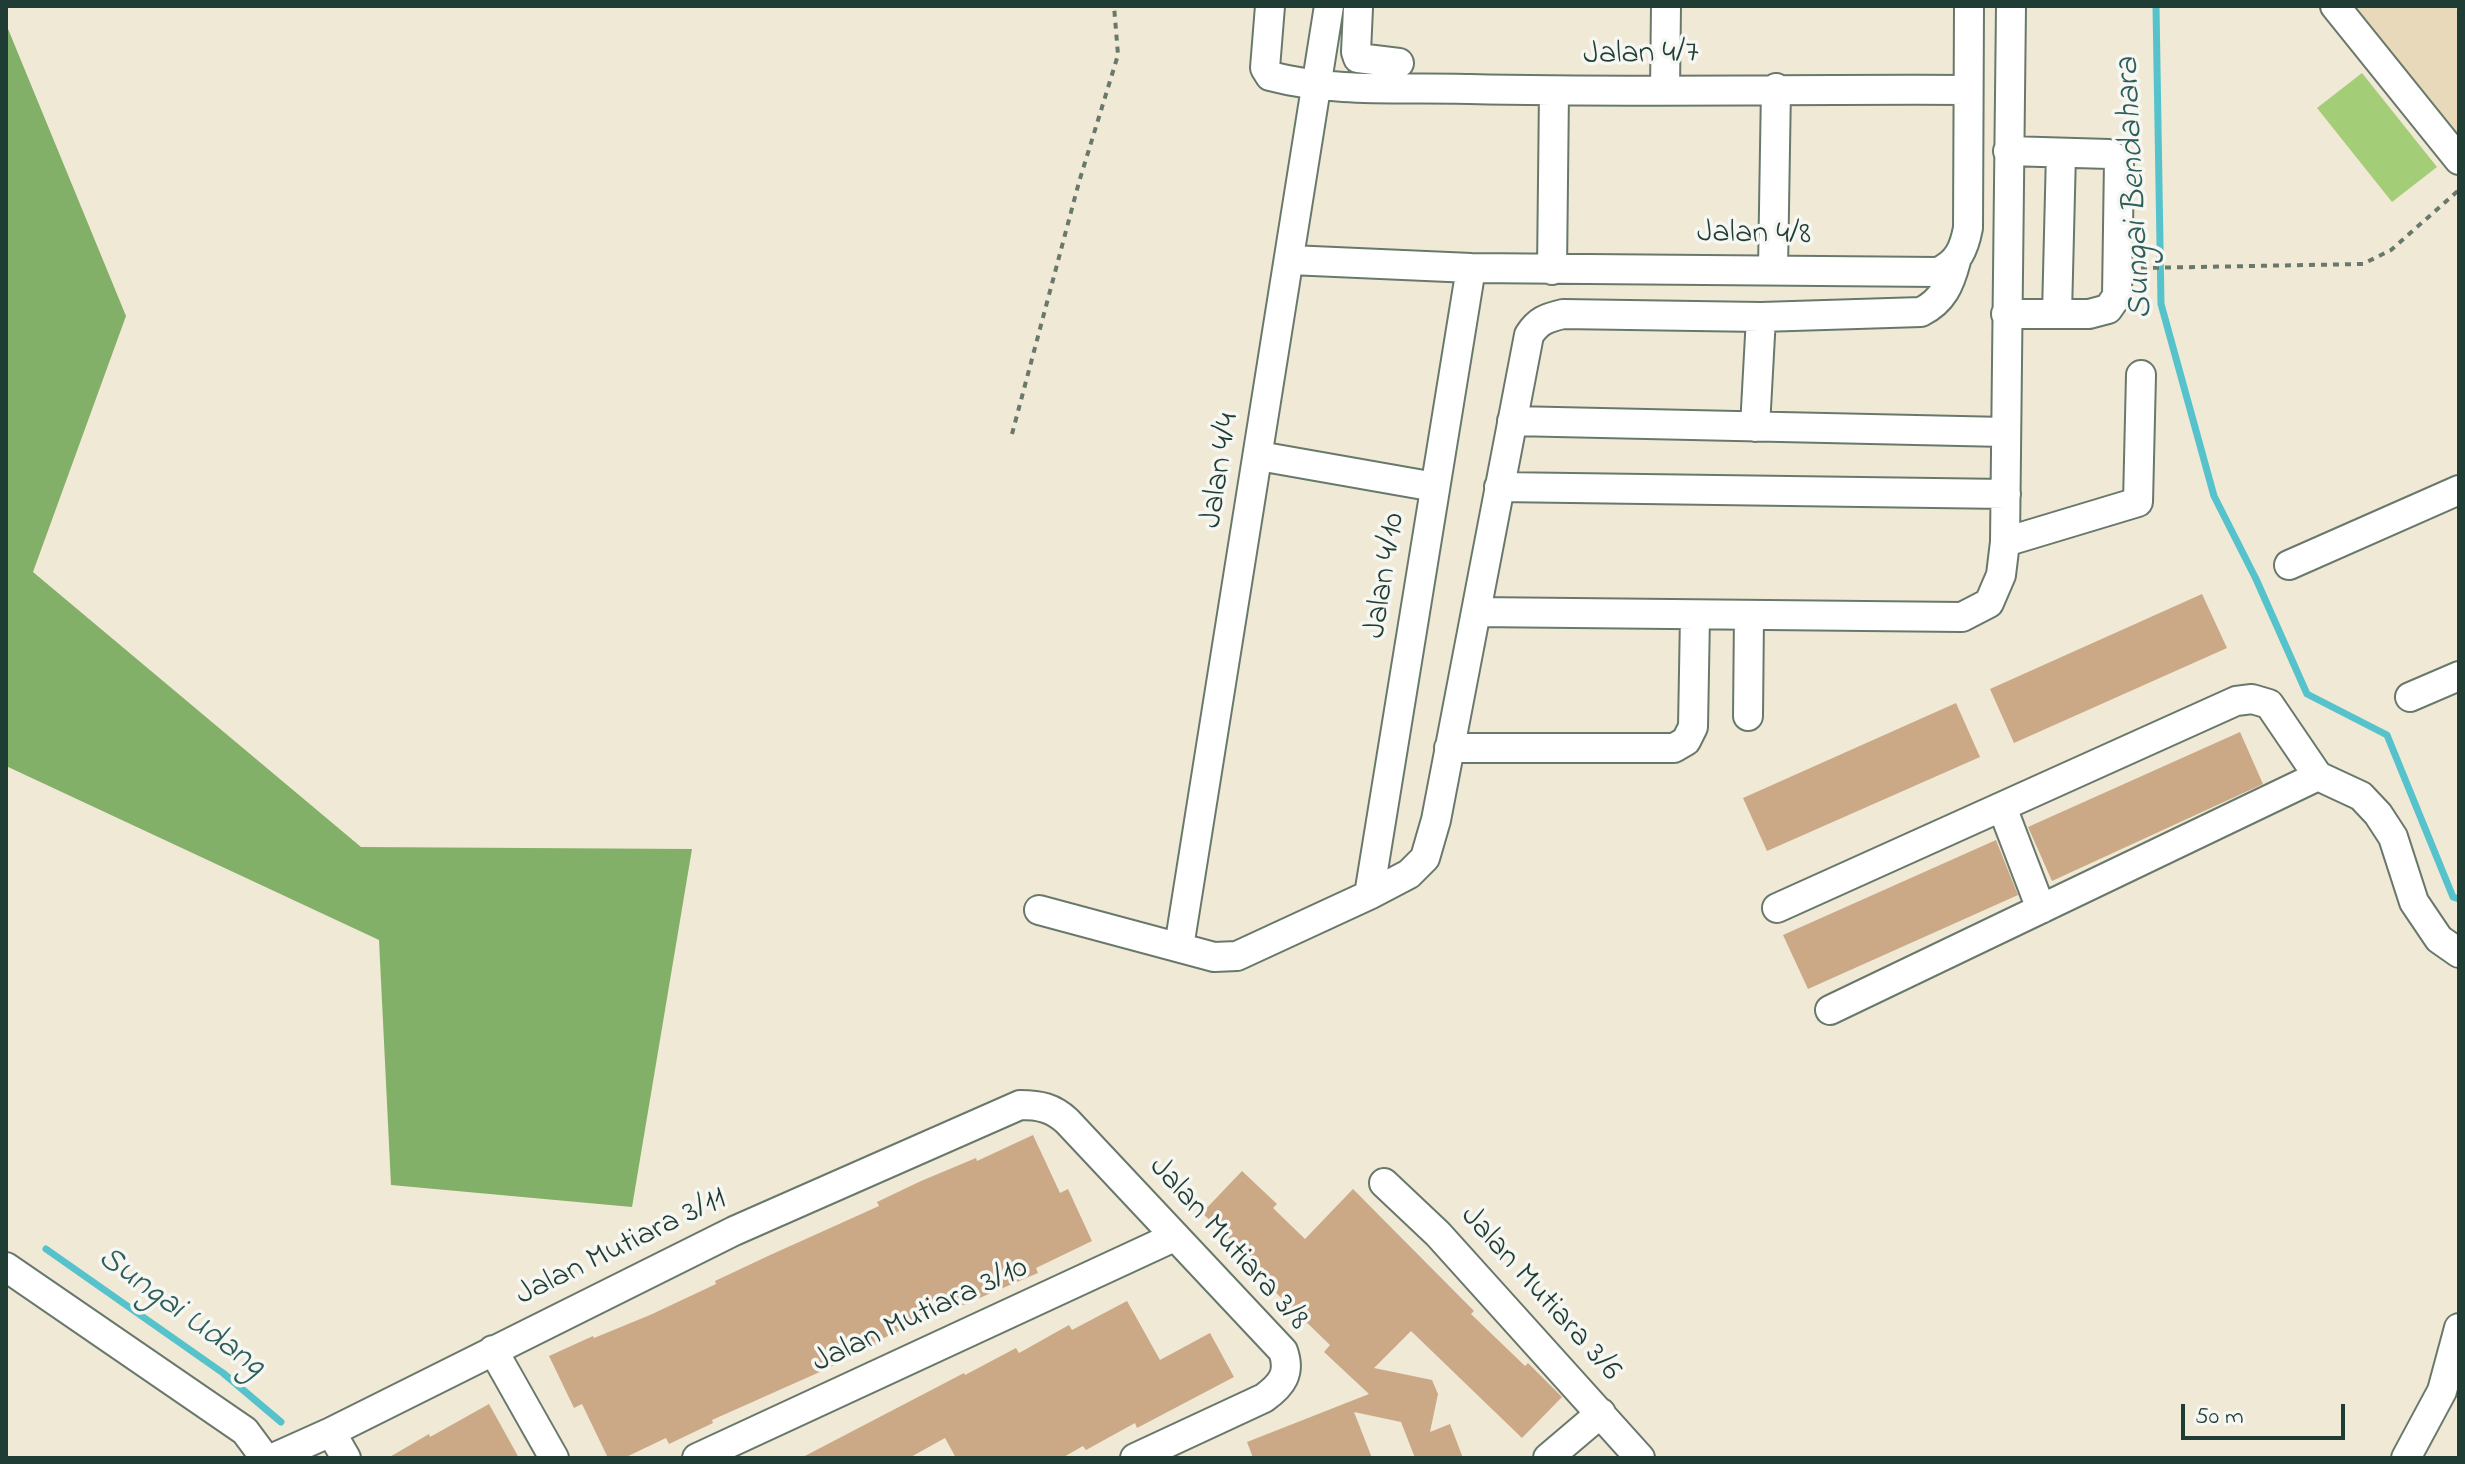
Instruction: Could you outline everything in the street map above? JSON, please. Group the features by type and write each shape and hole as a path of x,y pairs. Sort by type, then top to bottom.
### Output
{"street":[{"name":"Jalan 4/7","path":"1270,6 1265,68 1270,76 1316,85 1384,70 1554,91 1776,88 1968,90"},
{"name":"Jalan 4/4","path":"1179,947 1329,6"},
{"path":"1665,90 1666,6"},
{"path":"1039,910 1214,957 1237,956 1409,874 1425,858 1436,820 1529,335 1536,324 1545,318 1563,314 1761,317 1921,312 1935,305 1951,279 1956,261 1965,246 1968,228 1969,6"},
{"path":"1476,612 1962,617 1989,603 2001,575 2005,542 2011,6"},
{"path":"1358,8 1358,58 1384,70"},
{"path":"2345,10 2459,160"},
{"path":"1773,269 1776,88"},
{"path":"1552,270 1554,91"},
{"path":"2006,314 2089,314 2108,309 2117,296 2118,267 2119,161 2109,154 2008,151"},
{"path":"2057,314 2061,153"},
{"name":"Jalan 4/8","path":"1290,260 1552,270 1773,269 1929,274 1947,268 1956,261"},
{"name":"Jalan 4/10","path":"1369,895 1471,268"},
{"path":"1755,427 1761,317"},
{"path":"2005,542 2138,502 2141,375"},
{"path":"1512,421 2005,432"},
{"path":"1259,456 1435,487"},
{"path":"1499,487 2006,494"},
{"path":"2289,565 2459,490"},
{"path":"1748,716 1749,615"},
{"path":"1449,748 1674,748 1686,741 1693,727 1695,616"},
{"path":"2410,697 2459,676"},
{"path":"1777,908 2236,701 2252,699 2269,704 2318,776 2361,796 2378,814 2393,837 2414,902 2439,939 2459,953"},
{"path":"1830,1010 2318,776"},
{"path":"2002,807 2041,909"},
{"name":"Jalan Mutiara 3/8","path":"1006,1109 1031,1105 1057,1111 1283,1351 1287,1368 1278,1388 1180,1448 1135,1458"},
{"name":"Jalan Mutiara 3/11","path":"273,1458 734,1231 1006,1109"},
{"name":"Jalan Mutiara 3/6","path":"1384,1183 1438,1234 1640,1458"},
{"name":"Jalan Mutiara 3/10","path":"697,1458 1174,1237"},
{"path":"6,1267 245,1431 265,1458"},
{"path":"2406,1458 2442,1391 2459,1328"},
{"path":"493,1350 554,1458"},
{"path":"1548,1458 1601,1413"},
{"path":"331,1432 346,1458"}],"path":[{"path":"1012,434 1079,182 1118,55 1114,6"},
{"path":"2132,268 2363,264 2391,250 2459,190"}],"shaded area":[{"path":"2346,6 2454,6 2459,13 2459,147"}],"green space":[{"path":"6,24 126,316 33,572 361,847 692,849 632,1207 391,1185 379,940 6,766"},
{"path":"2362,73 2437,167 2392,202 2317,108"}],"building":[{"path":"2202,594 2227,648 2014,743 1990,689"},
{"path":"1956,703 1980,757 1767,851 1743,798"},
{"path":"2240,732 2263,784 2052,881 2028,827"},
{"path":"1996,840 2018,895 1808,989 1783,935"},
{"path":"1033,1135 1060,1193 1068,1189 1092,1241 1036,1268 1038,1273 875,1342 876,1345 712,1420 713,1423 669,1444 666,1438 624,1458 608,1458 582,1404 574,1408 549,1356 716,1284 715,1281 879,1206 877,1202 921,1181 976,1158 977,1161"},
{"path":"1242,1171 1277,1204 1273,1208 1305,1239 1353,1189 1474,1311 1471,1314 1562,1397 1522,1438 1411,1331 1374,1368 1432,1380 1438,1394 1430,1432 1450,1424 1463,1458 1415,1458 1401,1422 1354,1412 1372,1458 1253,1458 1247,1442 1369,1394 1324,1352 1330,1345 1238,1256 1243,1251 1202,1213"},
{"path":"1127,1301 1160,1360 1210,1333 1234,1377 1137,1428 1135,1423 1086,1450 1083,1446 1062,1458 956,1458 945,1438 909,1458 801,1458 964,1373 1016,1348 1019,1353 1069,1325 1072,1330"},
{"path":"489,1404 519,1458 388,1458 429,1434 430,1437"}],"waterway":[{"name":"Sungai Bendahara","path":"2156,6 2161,304 2214,496 2256,579 2307,694 2387,735 2453,897 2459,899"},
{"name":"Sungai Udang","path":"46,1249 223,1373 281,1422"}]}
